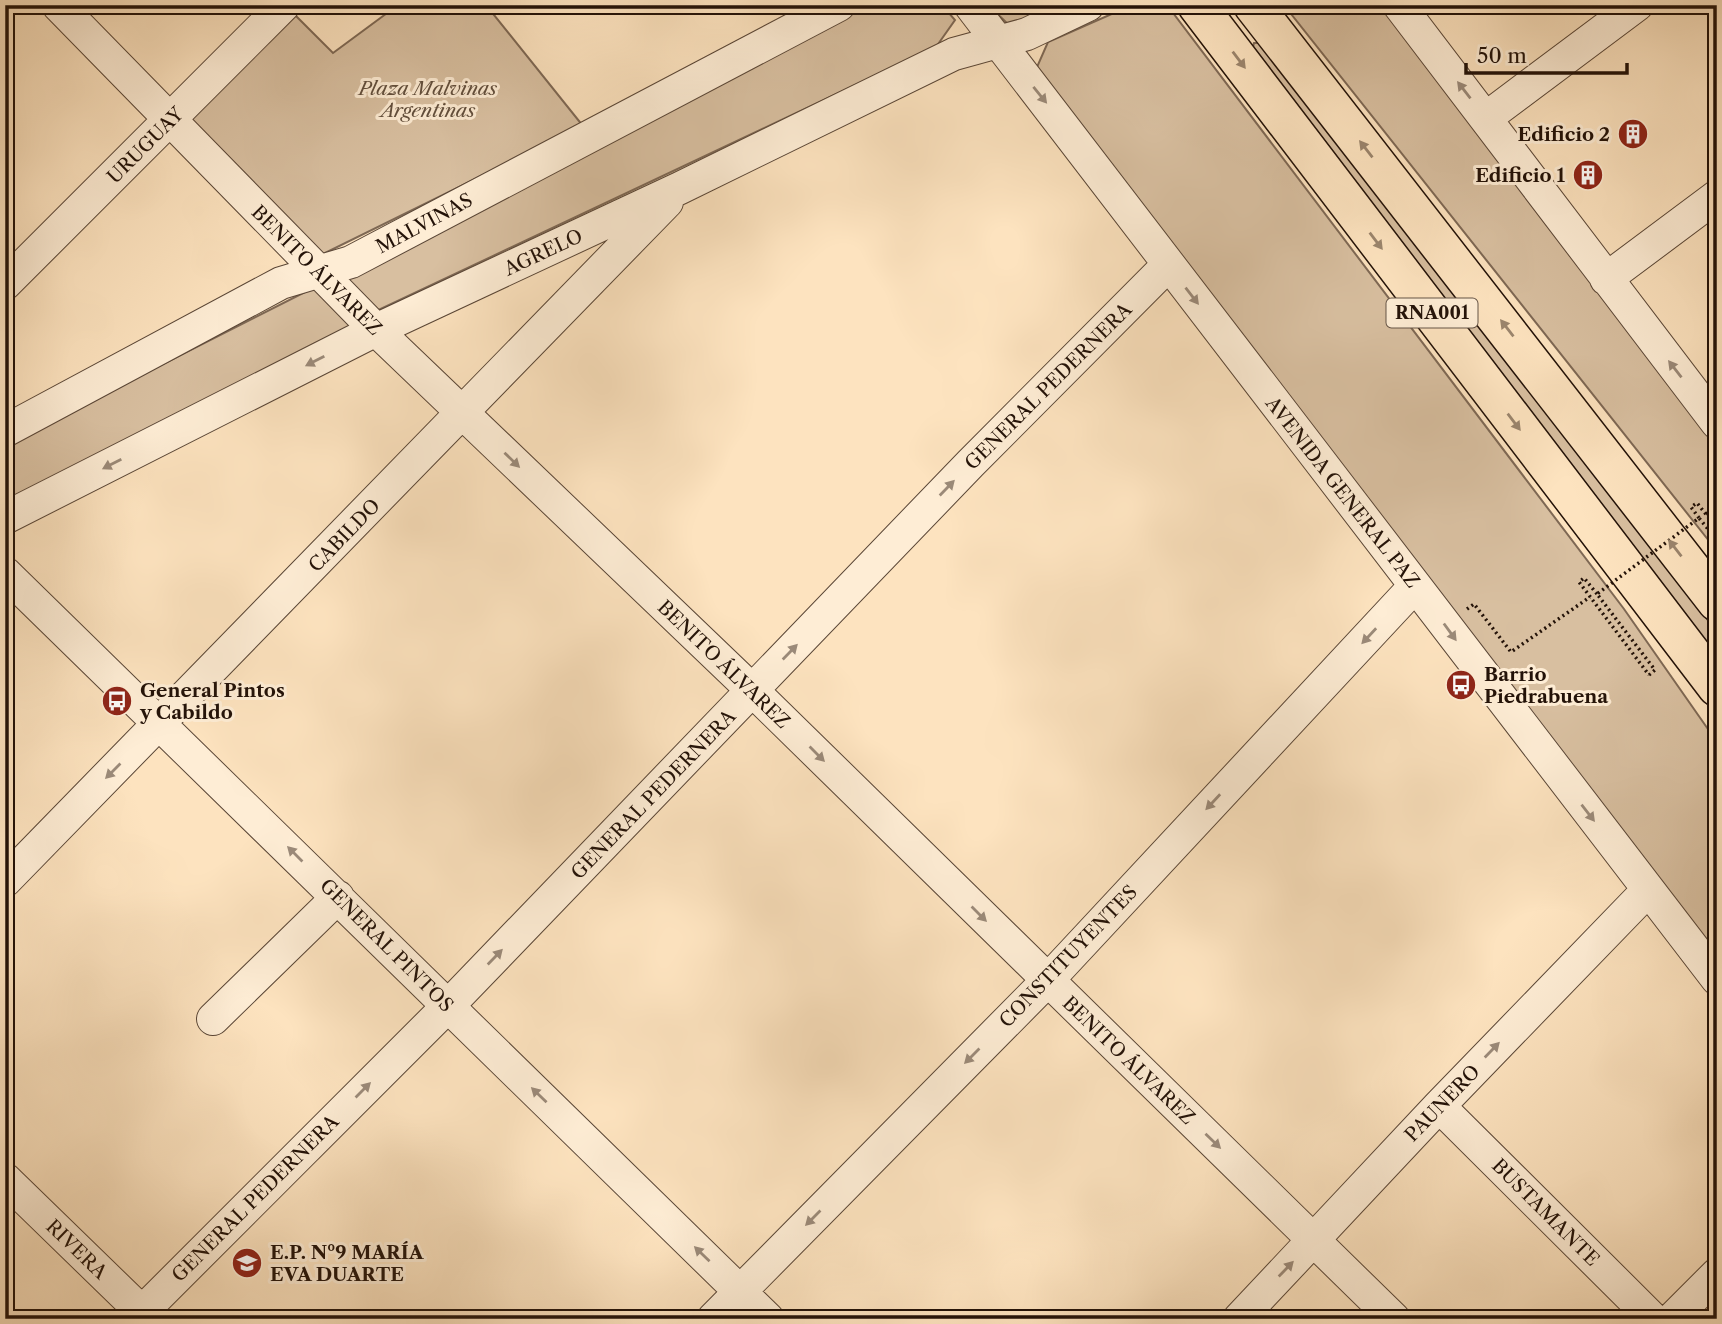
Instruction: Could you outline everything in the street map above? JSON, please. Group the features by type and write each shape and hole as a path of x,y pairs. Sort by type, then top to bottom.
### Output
{"highway":[{"name":"RNA001","path":"1197,5 1717,687"},
{"name":"RNA001","path":"1253,5 1717,602"},
{"path":"1666,621 1717,712"}],"street":[{"name":"BENITO ÁLVAREZ","path":"58,5 318,273 753,691 1394,1319"},
{"name":"URUGUAY","path":"5,284 284,5"},
{"name":"MALVINAS","path":"5,431 281,283 351,262 839,5"},
{"name":"AVENIDA GENERAL PAZ","path":"968,5 1717,979"},
{"path":"954,54 965,29 968,5"},
{"name":"AGRELO","path":"5,518 376,330 680,188 954,54 1027,34 1088,5"},
{"path":"1398,5 1717,423"},
{"path":"1486,118 1637,5"},
{"name":"CABILDO","path":"5,881 680,188"},
{"path":"1606,279 1717,196"},
{"name":"GENERAL PEDERNERA","path":"142,1316 448,1006 970,464 1168,265"},
{"name":"GENERAL PINTOS","path":"5,573 161,722 768,1319"},
{"name":"CONSTITUYENTES","path":"713,1319 1047,981 1415,586"},
{"name":"PAUNERO","path":"1239,1319 1439,1106 1648,890"},
{"path":"213,1019 338,897"},
{"name":"BUSTAMANTE","path":"1439,1106 1653,1319"},
{"name":"RIVERA","path":"5,1179 142,1316"},
{"path":"1672,1319 1717,1274"}],"path":[{"path":"1717,528 1697,503 1691,508 1717,540"},
{"path":"1706,514 1717,508"},
{"path":"1597,594 1699,518"},
{"path":"1584,578 1597,594 1655,670 1649,675 1579,582 1584,578"},
{"path":"1445,624 1474,604 1511,652 1590,597"}],"green space":[{"name":"Plaza Malvinas Argentinas","path":"398,5 486,5 583,126 319,256 189,122 293,13 333,53"},
{"path":"857,5 942,5 955,20 936,47 370,314 340,281"},
{"path":"988,5 1064,5 1010,26"},
{"path":"1132,5 1167,5 1624,609 1717,742 1717,960 1037,67 1048,42"},
{"path":"1284,5 1388,5 1717,433 1717,551"},
{"path":"1254,43 1260,43 1717,632 1717,657 1253,47"},
{"path":"315,287 353,327 5,505 5,444"}],"place":[{"name":"Edificio 2","path":"1633,134"},
{"name":"Edificio 1","path":"1588,175"},
{"name":"Barrio Piedrabuena","path":"1461,685"},
{"name":"General Pintos y Cabildo","path":"117,701"},
{"name":"E.P. Nº9 MARÍA EVA DUARTE","path":"247,1263"}]}
